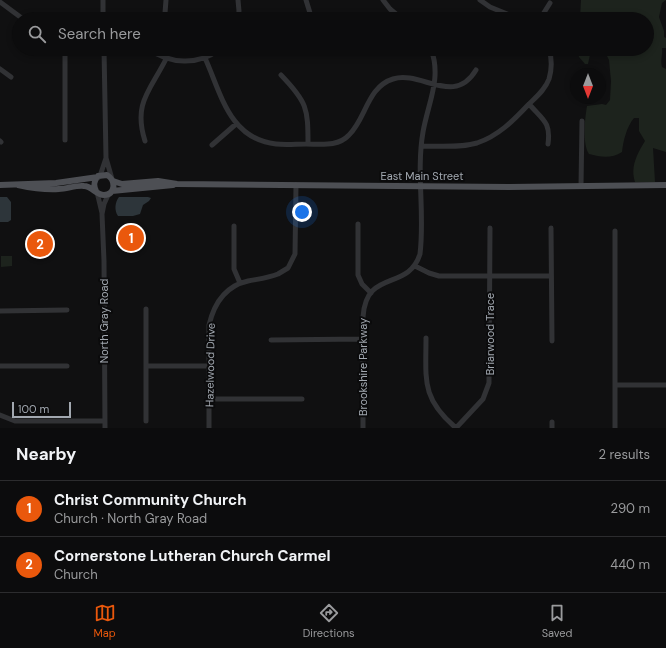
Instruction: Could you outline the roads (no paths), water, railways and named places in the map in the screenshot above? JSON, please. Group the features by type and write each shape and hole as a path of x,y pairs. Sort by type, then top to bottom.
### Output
{"main road":[{"path":"0,185 61,183 107,175 112,180 114,186 111,192 103,195 85,186 53,190 18,185"},
{"path":"96,191 94,181 99,176"},
{"name":"East Main Street","path":"112,180 122,184 158,181 177,184 421,186 666,185"},
{"name":"East Main Street","path":"111,192 177,184"}],"street":[{"path":"103,0 103,12"},
{"path":"165,12 166,0"},
{"path":"238,0 239,12"},
{"path":"306,0 310,12"},
{"path":"383,0 394,12"},
{"path":"480,0 490,7 502,12"},
{"path":"0,2 14,12"},
{"path":"544,12 550,2"},
{"path":"65,56 65,140"},
{"path":"104,56 106,158 112,180"},
{"path":"161,56 166,59 189,61 208,56"},
{"path":"358,224 358,275 362,284 371,293 381,284 406,274 415,266 419,259 421,248 423,131 434,85 436,68 432,56"},
{"path":"422,146 459,146 476,143 497,133 510,124 545,86 549,79 552,60 551,56"},
{"path":"205,58 229,115 236,124 249,135 275,144 332,144 347,138 354,130 374,92 387,81 402,77 434,85 448,87 458,86 468,81 476,70"},
{"path":"145,142 140,122 142,103 166,59"},
{"path":"0,69 11,77"},
{"path":"281,75 301,97 306,110 308,144"},
{"path":"529,104 548,125 550,134 548,144"},
{"path":"581,186 582,121"},
{"path":"212,145 236,124"},
{"path":"99,176 106,158"},
{"name":"Hazelwood Drive","path":"209,428 209,325 213,310 218,300 225,292 240,283 278,274 283,272 291,264 295,254 296,244 296,185"},
{"name":"North Gray Road","path":"96,191 102,214"},
{"name":"North Gray Road","path":"105,428 104,261 102,214 104,204 111,192"},
{"path":"234,226 234,269 240,283"},
{"name":"Briarwood Trace","path":"456,428 483,399 489,382 490,228"},
{"path":"551,228 552,341"},
{"path":"615,231 616,428"},
{"path":"415,266 439,276 551,276"},
{"name":"Brookshire Parkway","path":"363,428 363,311 364,304 371,293"},
{"path":"146,309 146,421"},
{"path":"0,311 67,310"},
{"path":"426,338 426,376 428,392 436,408 456,428"},
{"path":"271,340 363,339"},
{"path":"0,366 67,366"},
{"path":"146,366 209,366"},
{"path":"615,384 666,385"},
{"path":"209,399 302,399"},
{"path":"0,415 15,420 105,421"},
{"path":"552,422 552,428"}],"place":[{"name":"Christ Community Church","path":"131,238"},
{"name":"Cornerstone Lutheran Church Carmel","path":"40,244"}]}
